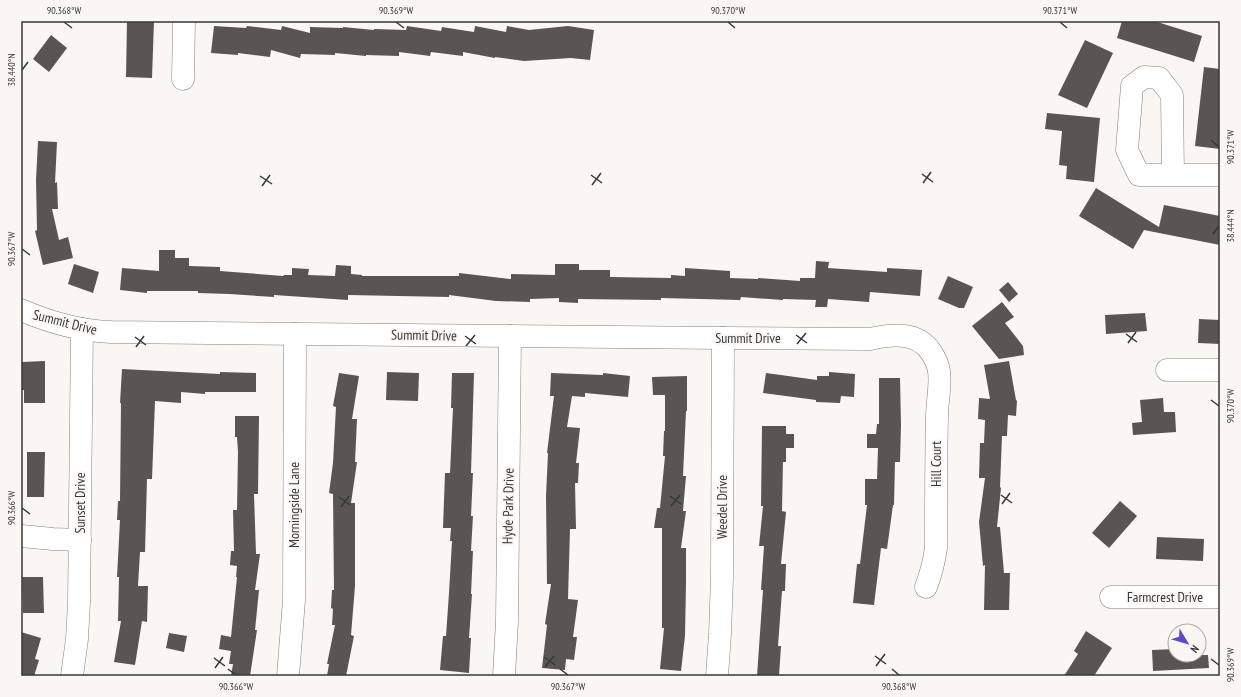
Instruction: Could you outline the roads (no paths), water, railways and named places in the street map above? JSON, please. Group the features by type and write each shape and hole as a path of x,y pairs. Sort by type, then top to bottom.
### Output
{"street":[{"path":"183,79 184,21"},
{"path":"1173,175 1220,175"},
{"name":"Summit Drive","path":"21,310 82,329 111,332 870,339 900,334 914,338 924,344"},
{"name":"Sunset Drive","path":"72,676 79,619 82,329"},
{"name":"Morningside Lane","path":"288,676 294,600 295,334"},
{"name":"Hyde Park Drive","path":"504,676 507,620 510,336"},
{"name":"Weedel Drive","path":"717,676 722,577 723,338"},
{"name":"Hill Court","path":"924,344 936,360 940,381 937,414 936,548 931,575 926,587"},
{"path":"1167,370 1220,370"},
{"path":"21,536 80,540"},
{"name":"Farmcrest Drive","path":"1111,597 1220,597"}]}
